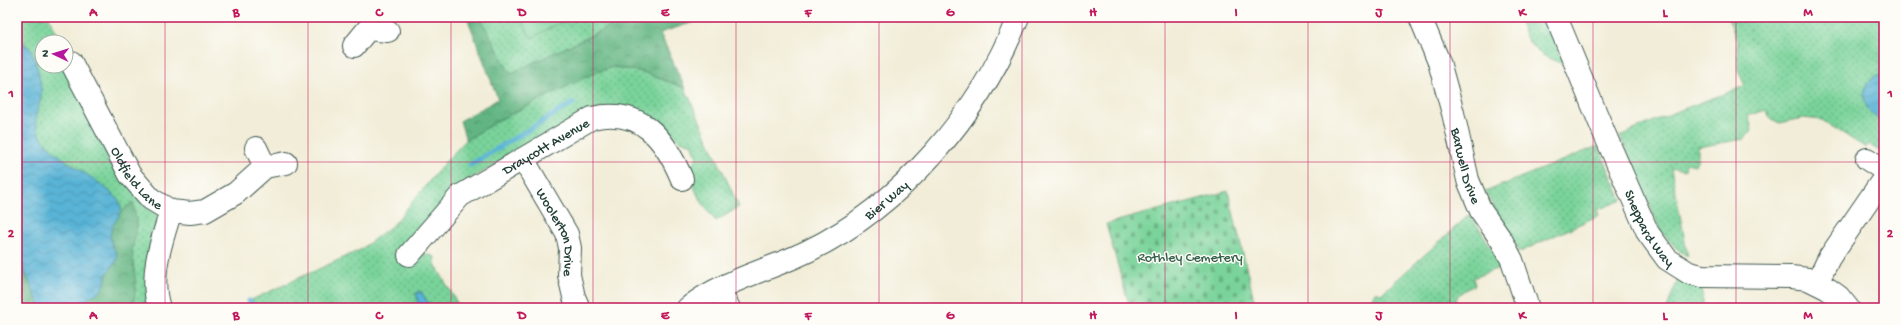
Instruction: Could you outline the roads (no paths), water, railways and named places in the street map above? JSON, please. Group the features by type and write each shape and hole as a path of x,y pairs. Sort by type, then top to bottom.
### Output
{"street":[{"name":"Bier Way","path":"688,308 719,289 810,251 848,228 884,201 924,164 958,125 986,82 1009,40 1018,17"},
{"name":"Barwell Drive","path":"1420,17 1439,62 1453,113 1468,180 1481,211 1502,241 1512,260 1528,308"},
{"name":"Sheppard Way","path":"1556,17 1648,233 1667,259 1689,273 1702,276 1792,277 1808,279 1839,297 1848,308"},
{"path":"354,46 373,26"},
{"name":"Oldfield Lane","path":"74,68 130,175 151,199 171,211 190,213 205,211 236,192 260,158 286,163"},
{"name":"Draycott Avenue","path":"422,249 460,196 582,123 603,116 630,119 644,125 656,134 681,165"},
{"name":"Woolerton Drive","path":"523,159 567,234 570,248 569,275 574,297 579,308"},
{"path":"1817,283 1829,258 1884,178"},
{"path":"159,308 155,278 160,246 171,211"},
{"path":"719,289 729,308"}],"water":[{"path":"17,39 31,50 34,58 34,74 38,74 41,85 41,95 36,122 39,133 52,150 103,186 117,198 121,207 120,213 111,229 110,236 117,254 116,262 106,275 105,283 101,291 71,308 42,308 37,300 17,253"},
{"path":"1878,75 1884,75 1884,124 1870,112 1864,96 1866,86 1869,81"},
{"path":"421,291 431,308 419,308 416,293"}],"waterway":[{"path":"470,165 573,103"},
{"path":"249,301 257,308"}],"park label":[{"name":"Rothley Cemetery","path":"1190,256"}]}
